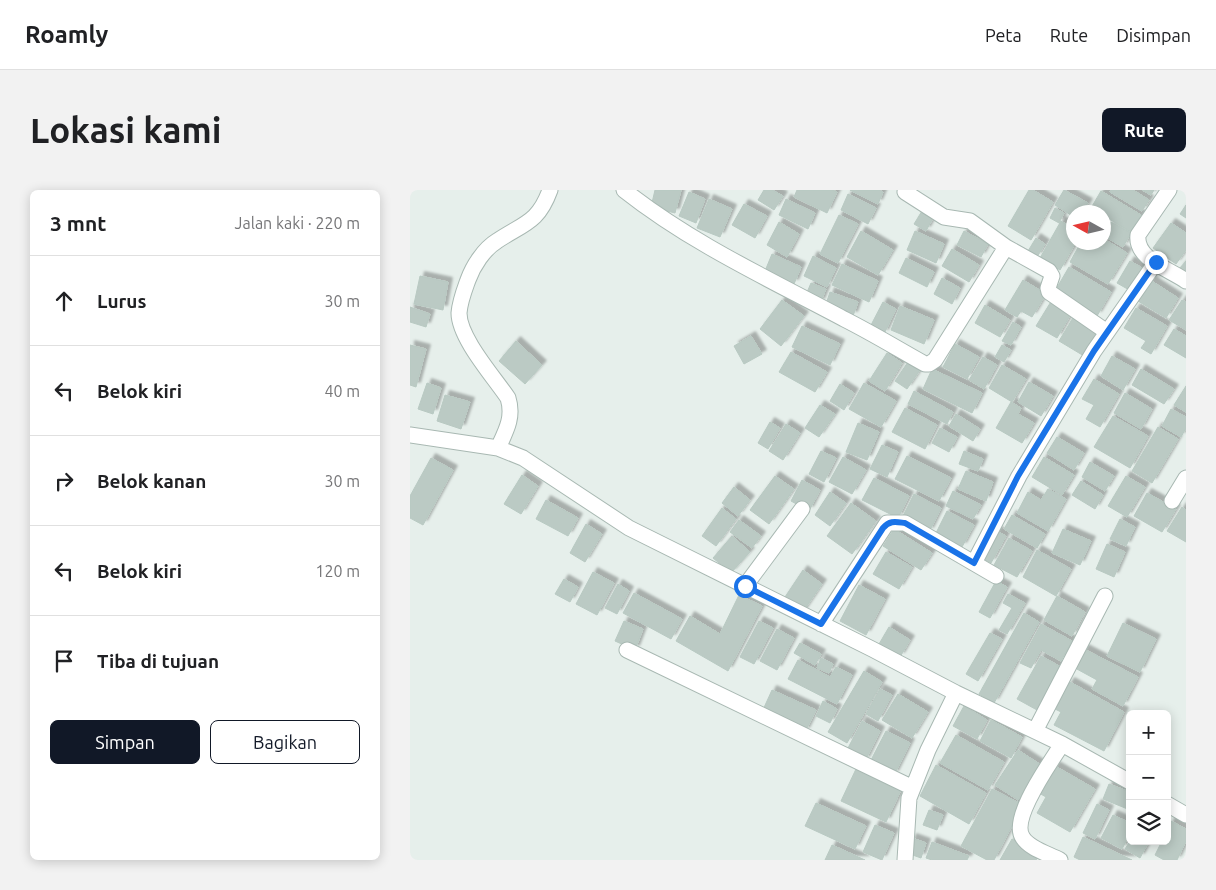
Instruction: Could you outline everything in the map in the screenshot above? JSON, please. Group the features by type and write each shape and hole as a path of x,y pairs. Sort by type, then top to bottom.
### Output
{"street":[{"path":"498,448 508,427 512,410 508,398 462,328 460,313 462,298 472,267 494,242 531,220 544,208 550,190"},
{"path":"624,190 747,270 929,364 935,360 1006,247"},
{"path":"1169,190 1138,235 1139,249 1186,281"},
{"path":"904,191 944,217 970,221 1006,247 1049,271 1052,276 1048,288 1049,292 1107,332"},
{"path":"974,563 1018,476 1107,332 1156,262"},
{"path":"410,435 498,448 523,458 629,528 956,693 1062,744 1126,780"},
{"path":"1172,500 1186,478"},
{"path":"745,586 802,509"},
{"path":"821,624 887,523 905,523 996,576"},
{"path":"1035,731 1105,596"},
{"path":"627,650 913,788"},
{"path":"905,860 908,806 913,788 928,750 956,693"},
{"path":"1060,860 1026,843 1021,836 1019,826 1024,810 1062,744"},
{"path":"1171,806 1186,815"}],"building":[{"path":"655,190 681,190 675,213 651,207"},
{"path":"764,190 772,190 783,196 774,210 758,200"},
{"path":"797,190 832,190 837,192 827,213 794,197"},
{"path":"850,190 879,190 883,192 878,204"},
{"path":"1029,190 1033,190 1053,202 1031,240 1008,226"},
{"path":"1064,190 1088,203 1087,205 1066,205 1066,212 1055,205"},
{"path":"1111,190 1133,190 1149,200 1142,211 1110,192"},
{"path":"1142,190 1154,190 1151,195"},
{"path":"1101,191 1141,215 1131,232 1111,220 1111,205 1093,205"},
{"path":"689,192 705,199 696,223 679,216"},
{"path":"848,194 876,208 868,224 841,210"},
{"path":"709,199 732,209 720,237 697,228"},
{"path":"786,199 815,213 808,229 779,215"},
{"path":"744,204 767,216 755,238 732,225"},
{"path":"1186,205 1186,218 1180,214"},
{"path":"1055,208 1064,213 1059,223 1050,218"},
{"path":"922,211 933,218 926,231 914,224"},
{"path":"839,215 858,224 838,263 820,254"},
{"path":"1061,221 1066,224 1066,250 1071,250 1060,270 1040,258"},
{"path":"779,222 799,234 787,257 767,245"},
{"path":"1111,222 1131,233 1123,247 1111,240"},
{"path":"1171,223 1186,233 1186,250 1176,264 1153,248"},
{"path":"861,231 893,250 878,275 847,257"},
{"path":"915,231 944,244 936,263 907,250"},
{"path":"964,231 988,244 981,257 957,245"},
{"path":"1036,238 1045,244 1037,257 1028,251"},
{"path":"1111,243 1127,253 1108,284 1070,262 1077,250 1111,250"},
{"path":"952,249 979,265 969,282 942,266"},
{"path":"772,254 801,267 794,284 765,271"},
{"path":"813,256 836,268 827,287 804,276"},
{"path":"906,258 934,272 927,287 899,273"},
{"path":"1130,261 1144,269 1131,291 1117,283"},
{"path":"1186,261 1186,274 1179,269"},
{"path":"842,264 878,281 869,302 832,285"},
{"path":"1069,267 1111,292 1097,316 1055,291"},
{"path":"420,276 448,282 443,310 414,304"},
{"path":"942,278 960,288 952,304 934,294"},
{"path":"1023,280 1046,294 1032,317 1021,311 1017,317 1005,310"},
{"path":"1150,280 1178,298 1166,318 1138,301"},
{"path":"811,283 826,289 820,303 805,297"},
{"path":"830,292 858,302 853,316 825,307"},
{"path":"782,300 804,316 781,346 760,329"},
{"path":"1052,300 1072,312 1057,338 1036,326"},
{"path":"1182,300 1186,302 1186,330 1169,320"},
{"path":"883,302 896,309 884,334 870,327"},
{"path":"985,305 1010,320 1000,337 975,323"},
{"path":"900,306 934,320 924,344 891,330"},
{"path":"410,307 430,314 426,327 410,322"},
{"path":"1136,308 1167,326 1151,354 1141,348 1146,341 1124,328"},
{"path":"1074,316 1099,331 1084,356 1059,341"},
{"path":"1013,322 1021,327 1011,345 1002,341"},
{"path":"802,326 840,344 830,365 792,347"},
{"path":"1174,329 1186,336 1186,358 1164,345"},
{"path":"751,336 762,354 744,364 734,346"},
{"path":"516,341 542,365 525,384 499,361"},
{"path":"955,344 979,357 967,379 943,367"},
{"path":"410,345 426,349 416,387 410,385"},
{"path":"1002,345 1011,350 1004,362 995,357"},
{"path":"791,352 827,372 815,392 779,372"},
{"path":"887,353 902,363 885,391 869,381"},
{"path":"1112,356 1135,369 1123,390 1101,376"},
{"path":"983,357 997,365 984,389 969,380"},
{"path":"908,362 920,370 907,389 895,381"},
{"path":"1002,365 1026,379 1012,402 989,388"},
{"path":"932,369 982,393 972,413 923,389"},
{"path":"1141,369 1174,389 1164,404 1132,385"},
{"path":"1094,379 1119,394 1100,427 1086,419 1094,405 1082,399"},
{"path":"1029,382 1053,396 1041,416 1018,402"},
{"path":"427,383 441,388 433,414 418,409"},
{"path":"864,383 896,401 881,427 849,409"},
{"path":"840,384 854,393 844,410 830,401"},
{"path":"1186,386 1186,412 1174,405"},
{"path":"914,391 953,412 947,424 908,404"},
{"path":"1125,393 1152,409 1141,429 1114,413"},
{"path":"445,395 470,402 461,429 437,421"},
{"path":"1011,402 1021,408 1018,414 1034,423 1022,443 996,428"},
{"path":"820,405 835,414 819,437 805,428"},
{"path":"905,408 937,425 925,449 892,432"},
{"path":"1171,409 1186,417 1186,428 1181,437 1162,426"},
{"path":"956,414 980,429 973,441 949,426"},
{"path":"1113,416 1148,436 1130,468 1094,447"},
{"path":"770,422 780,428 768,449 758,443"},
{"path":"858,423 879,432 867,460 846,452"},
{"path":"786,424 800,433 783,460 769,451"},
{"path":"1158,427 1178,439 1152,483 1132,471"},
{"path":"940,428 957,437 949,452 932,443"},
{"path":"1057,437 1084,453 1074,470 1047,453"},
{"path":"882,445 898,452 887,477 870,469"},
{"path":"821,451 836,458 824,482 809,474"},
{"path":"964,451 983,459 978,471 959,464"},
{"path":"907,456 951,478 939,501 895,479"},
{"path":"843,457 866,470 852,494 829,482"},
{"path":"1044,457 1074,475 1062,495 1032,477"},
{"path":"431,458 453,470 423,525 410,518 410,496"},
{"path":"1090,462 1114,476 1105,491 1082,477"},
{"path":"966,471 993,482 986,501 958,489"},
{"path":"522,475 538,486 521,514 504,504"},
{"path":"775,476 794,489 769,524 750,510"},
{"path":"1126,476 1145,487 1127,517 1108,506"},
{"path":"874,478 909,496 898,518 862,500"},
{"path":"802,480 820,490 809,511 791,501"},
{"path":"1081,481 1103,495 1095,509 1072,495"},
{"path":"734,487 750,500 738,516 722,503"},
{"path":"1048,489 1066,499 1048,531 1017,513 1028,492 1041,500"},
{"path":"953,491 981,505 973,519 946,506"},
{"path":"830,492 846,503 830,526 815,515"},
{"path":"1147,493 1176,509 1162,532 1134,516"},
{"path":"914,494 941,508 929,532 902,518"},
{"path":"546,500 578,518 568,536 536,519"},
{"path":"851,503 876,521 852,554 827,536"},
{"path":"1182,507 1186,510 1186,542 1167,531"},
{"path":"722,508 736,519 716,546 702,536"},
{"path":"947,511 974,525 962,547 936,533"},
{"path":"1012,515 1045,534 1037,548 1004,529"},
{"path":"1120,519 1135,527 1126,546 1110,539"},
{"path":"739,520 761,536 752,548 730,532"},
{"path":"586,524 602,534 585,562 570,553"},
{"path":"894,529 932,553 921,570 883,546"},
{"path":"1063,529 1091,541 1080,565 1052,553"},
{"path":"997,531 1006,536 991,563 982,558"},
{"path":"732,536 750,552 731,573 713,558"},
{"path":"1009,538 1032,551 1017,577 994,565"},
{"path":"1107,544 1125,552 1114,577 1096,569"},
{"path":"1037,550 1071,569 1056,596 1023,577"},
{"path":"886,552 912,567 899,589 873,574"},
{"path":"803,570 822,584 802,613 783,600"},
{"path":"593,572 614,583 597,615 576,604"},
{"path":"564,579 578,587 570,602 555,594"},
{"path":"996,581 1007,587 990,618 979,612"},
{"path":"618,584 629,591 617,614 605,608"},
{"path":"859,585 885,599 866,635 840,621"},
{"path":"634,593 682,619 671,639 623,613"},
{"path":"1008,594 1025,603 1007,634 999,630 1012,608 1003,603"},
{"path":"739,595 762,606 728,671 676,641 690,616 720,634"},
{"path":"1057,596 1085,612 1072,636 1044,620"},
{"path":"1024,613 1039,622 994,703 979,694"},
{"path":"624,621 643,629 635,650 615,641"},
{"path":"759,621 773,628 754,664 740,657"},
{"path":"1123,623 1156,639 1140,672 1107,656"},
{"path":"1041,624 1072,641 1061,661 1041,650 1031,668 1020,663"},
{"path":"889,627 910,640 900,657 879,644"},
{"path":"777,629 794,638 777,670 760,661"},
{"path":"990,633 1002,639 978,681 966,674"},
{"path":"800,643 821,654 815,665 794,653"},
{"path":"1084,649 1138,677 1123,706 1092,689 1097,680 1075,668"},
{"path":"1041,656 1061,667 1037,710 1017,699"},
{"path":"821,658 833,664 829,673 817,668"},
{"path":"798,660 830,677 836,667 852,675 837,704 788,679"},
{"path":"864,671 882,682 847,743 828,732"},
{"path":"1070,682 1124,712 1104,751 1054,725 1061,712 1053,708"},
{"path":"880,689 892,695 878,721 866,714"},
{"path":"772,690 816,710 805,732 762,712"},
{"path":"898,694 928,712 912,738 882,720"},
{"path":"823,701 837,709 830,723 816,716"},
{"path":"964,706 987,720 977,739 953,726"},
{"path":"991,720 1022,737 1011,758 980,741"},
{"path":"862,721 880,731 865,761 846,752"},
{"path":"886,731 910,743 894,775 870,762"},
{"path":"956,735 1004,762 988,790 940,763"},
{"path":"1018,750 1041,765 1018,800 995,785"},
{"path":"936,765 986,793 969,824 920,796"},
{"path":"1055,766 1095,789 1070,832 1037,813 1046,797 1039,793"},
{"path":"856,769 901,790 886,822 841,801"},
{"path":"1109,784 1126,790 1126,808 1103,799"},
{"path":"992,789 1023,805 994,860 987,860 961,846"},
{"path":"816,803 866,826 855,849 805,826"},
{"path":"1097,804 1109,810 1095,839 1083,833"},
{"path":"929,810 943,815 937,830 923,825"},
{"path":"1113,815 1126,821 1126,842 1122,849 1101,838"},
{"path":"1171,821 1186,829 1186,841 1177,860 1164,860 1155,855 1160,845 1171,845"},
{"path":"875,825 894,833 882,860 863,852"},
{"path":"1083,837 1132,860 1080,860 1074,857"},
{"path":"912,838 926,843 921,858 907,853"},
{"path":"1012,839 1040,854 1036,860 1000,860"},
{"path":"932,842 969,856 967,860 932,860 926,858"},
{"path":"832,845 865,860 825,860"},
{"path":"1128,845 1147,845 1140,858 1125,849"}],"route":[{"path":"745,586 821,624 883,528 887,523 894,522 905,523 974,563 1018,476 1094,351 1156,262"}]}
